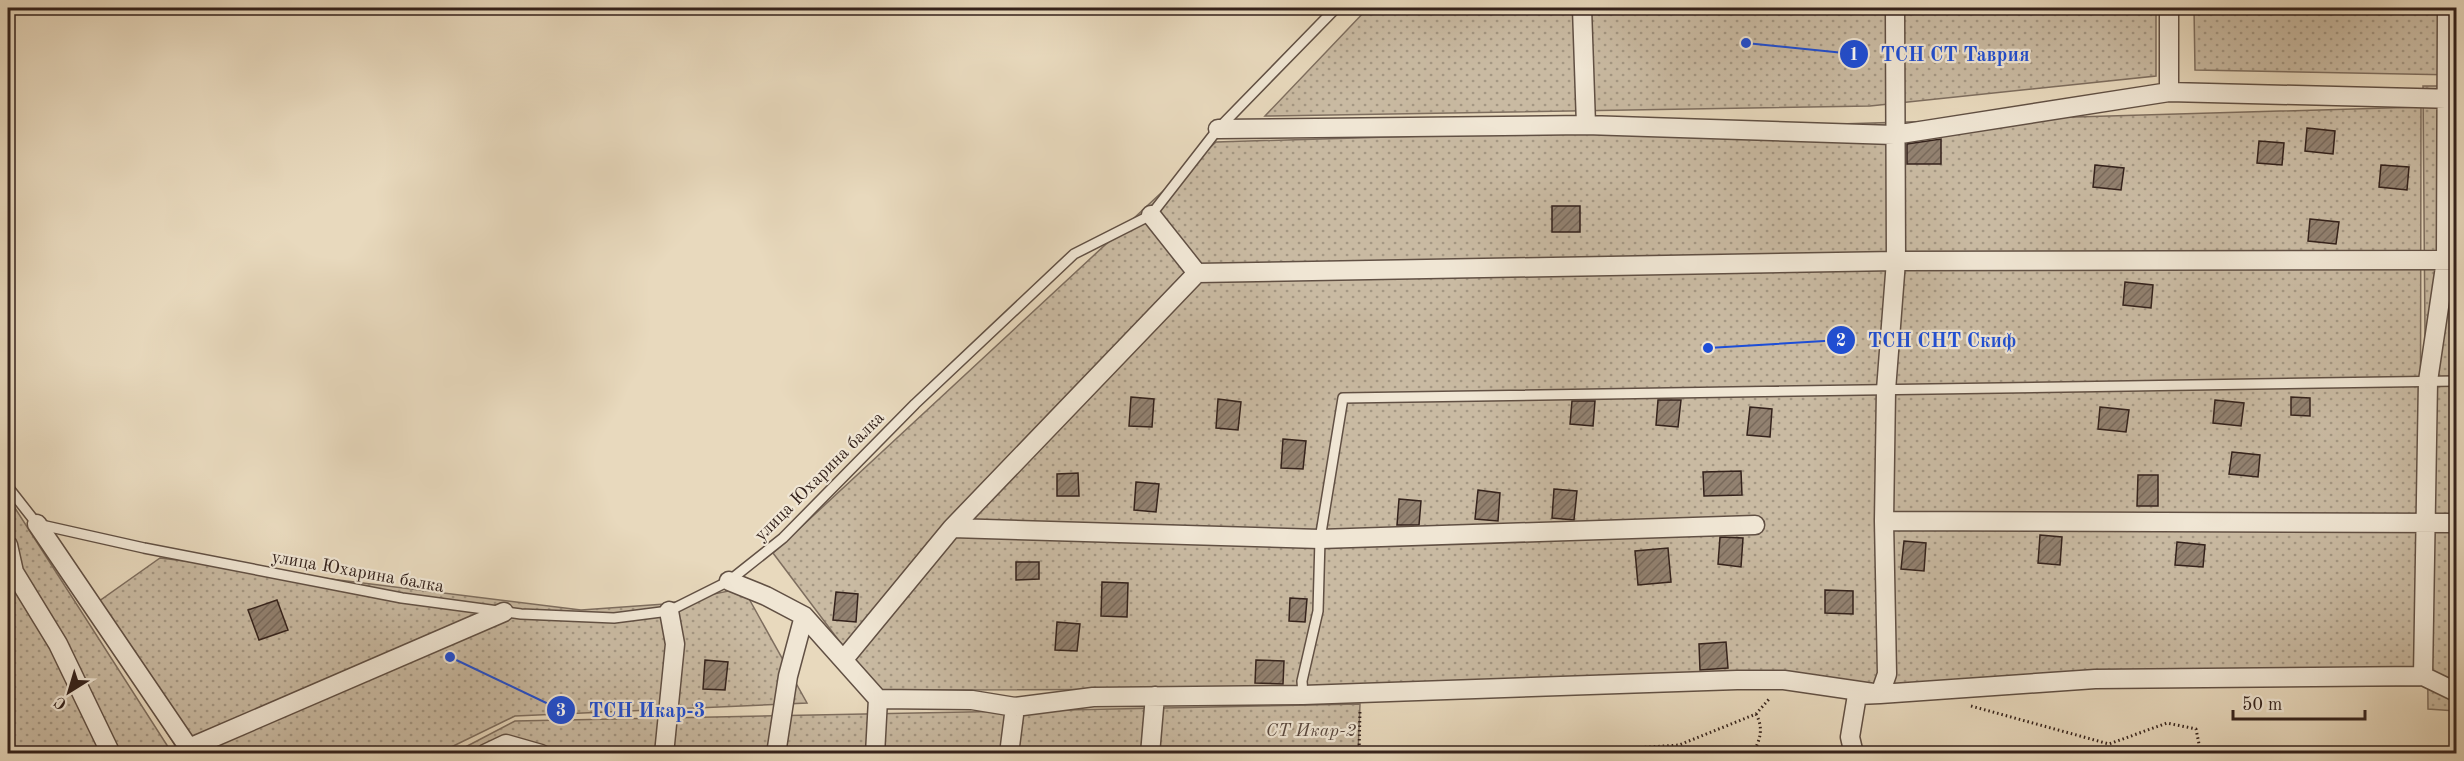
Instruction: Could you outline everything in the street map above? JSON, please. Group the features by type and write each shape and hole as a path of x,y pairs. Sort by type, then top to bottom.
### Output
{"street":[{"path":"1582,8 1586,125"},
{"path":"1880,694 1887,674 1884,521 1886,390 1896,261 1895,8"},
{"path":"2169,8 2169,92"},
{"path":"2423,676 2428,381 2451,260 2451,99 2447,8"},
{"path":"1218,129 1586,125 1894,135 2169,92 2451,99"},
{"path":"1151,215 1197,273"},
{"path":"844,659 952,528 1197,273 1896,261 2451,260"},
{"path":"1884,521 2457,524"},
{"path":"38,524 191,751 504,612"},
{"path":"952,528 1320,539 1755,525"},
{"path":"8,545 14,572 58,644 111,753"},
{"path":"729,581 766,596 804,616 878,699 875,753"},
{"path":"664,753 675,644 669,611"},
{"path":"776,753 788,676 804,616"},
{"path":"1854,753 1850,736 1857,695 2095,679 2423,676 2457,692"},
{"path":"878,699 972,700 1015,707 1093,697 1303,695 1622,682 1784,680 1880,694"},
{"path":"1150,753 1155,696"},
{"path":"1009,753 1015,707"},
{"path":"485,753 506,744 541,753"}],"lane":[{"name":"улица Юхарина балка","path":"38,524 402,598 504,612 614,618 669,611 729,581 783,538 915,404 1074,254 1151,215 1218,129 1336,8"},
{"path":"1303,695 1302,681 1318,611 1320,539 1343,398 2457,381"},
{"path":"8,487 38,524"}],"path":[{"path":"1546,753 1679,745 1756,714 1784,680"},
{"path":"1359,693 1359,753"},
{"path":"1960,704 2109,744 2167,723 2196,729 2201,753"},
{"path":"1753,753 1760,740 1762,725 1756,714"}],"green space":[{"path":"1368,8 2156,8 2156,76 1870,106 1265,116"},
{"path":"2194,8 2456,8 2456,75 2195,70"},
{"path":"2423,86 2456,86 2456,711 2428,709"},
{"path":"2421,107 2420,686 876,690 773,553 1216,142"},
{"path":"15,508 172,753 8,754 8,565"},
{"path":"160,558 581,610 665,604 743,588 807,703 515,716 439,753 180,753 88,609"},
{"name":"СТ Икар-2","path":"1360,704 1358,753 452,754 515,721"}],"building":[{"path":"2307,128 2335,131 2333,154 2305,151"},
{"path":"1941,139 1941,164 1907,164 1907,144"},
{"path":"2259,141 2284,143 2282,165 2257,163"},
{"path":"2095,165 2124,168 2121,190 2093,187"},
{"path":"2381,165 2409,167 2407,190 2379,187"},
{"path":"1552,206 1580,206 1580,232 1552,232"},
{"path":"2310,219 2339,222 2336,244 2308,241"},
{"path":"2125,282 2153,285 2151,308 2123,305"},
{"path":"1131,397 1154,399 1152,427 1129,426"},
{"path":"2291,397 2310,398 2310,416 2291,415"},
{"path":"1218,399 1241,402 1238,430 1216,428"},
{"path":"1658,400 1681,400 1678,427 1656,425"},
{"path":"2215,400 2244,403 2241,426 2213,423"},
{"path":"1572,401 1595,401 1593,426 1570,424"},
{"path":"1750,407 1772,409 1770,437 1747,435"},
{"path":"2100,407 2129,410 2126,432 2098,429"},
{"path":"1283,439 1306,441 1303,469 1281,468"},
{"path":"2232,452 2260,455 2258,477 2229,474"},
{"path":"1741,471 1742,495 1704,496 1703,472"},
{"path":"1078,473 1079,496 1057,496 1057,474"},
{"path":"2138,475 2158,475 2158,506 2137,506"},
{"path":"1136,482 1159,484 1156,512 1134,510"},
{"path":"1554,489 1577,491 1574,520 1552,518"},
{"path":"1478,490 1500,493 1498,521 1475,519"},
{"path":"1399,499 1421,501 1419,525 1397,525"},
{"path":"2040,535 2062,537 2060,565 2038,563"},
{"path":"1720,537 1743,538 1741,567 1718,564"},
{"path":"1904,541 1926,543 1924,571 1901,569"},
{"path":"2177,542 2205,545 2203,567 2175,565"},
{"path":"1668,548 1671,582 1638,585 1635,551"},
{"path":"1016,562 1039,562 1039,579 1016,580"},
{"path":"1102,582 1128,583 1127,617 1101,616"},
{"path":"1825,590 1853,591 1853,614 1825,613"},
{"path":"836,592 858,594 856,622 833,620"},
{"path":"1290,598 1307,599 1305,622 1289,621"},
{"path":"277,600 288,630 259,640 248,610"},
{"path":"1057,622 1080,624 1077,651 1055,650"},
{"path":"1726,642 1728,668 1700,670 1699,644"},
{"path":"705,660 728,662 725,690 703,689"},
{"path":"1256,660 1284,661 1283,684 1255,683"}],"place":[{"name":"ТСН СТ Таврия","path":"1746,43"},
{"name":"ТСН СНТ Скиф","path":"1708,348"},
{"name":"ТСН Икар-3","path":"450,657"}]}
